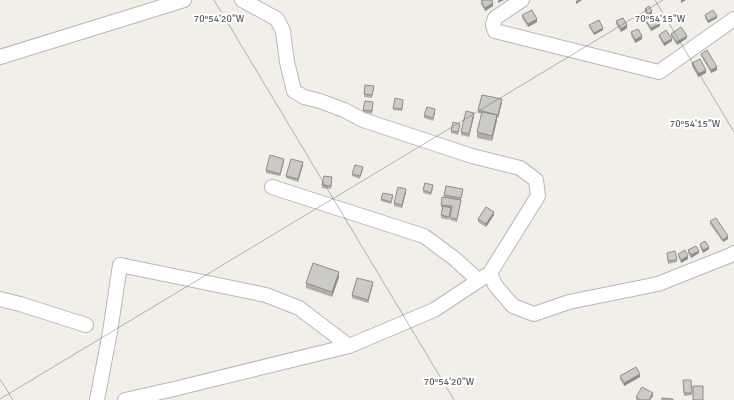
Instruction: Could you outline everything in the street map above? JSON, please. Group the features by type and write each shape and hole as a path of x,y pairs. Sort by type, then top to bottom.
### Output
{"street":[{"path":"0,57 184,0"},
{"path":"125,400 174,390 350,346 434,310 484,276 538,196 536,180 520,168 472,156 363,120 344,110 304,97 294,91 287,62 283,31 277,19 242,0"},
{"path":"522,0 495,18 493,25 495,31 659,72 734,18"},
{"path":"272,187 424,236 455,259 484,276 495,285 514,306 534,314 569,302 658,284 734,253"},
{"path":"97,400 110,332 120,264 266,295 299,308 350,346"},
{"path":"0,299 86,325"}],"building":[{"path":"492,0 493,3 485,8 481,1"},
{"path":"649,6 652,11 648,14 645,9"},
{"path":"532,10 537,19 528,24 522,15"},
{"path":"713,10 717,16 708,21 705,15"},
{"path":"655,15 660,24 651,28 646,21"},
{"path":"623,18 627,25 621,29 616,21"},
{"path":"599,20 603,28 594,33 589,25"},
{"path":"681,27 687,36 677,42 671,34"},
{"path":"638,29 642,36 635,40 631,32"},
{"path":"666,30 672,39 664,43 659,35"},
{"path":"707,50 717,67 711,70 701,54"},
{"path":"700,59 706,70 698,74 692,63"},
{"path":"365,85 374,86 372,95 364,94"},
{"path":"482,95 502,99 498,115 478,110"},
{"path":"395,98 403,100 402,109 393,108"},
{"path":"365,101 373,102 372,111 363,110"},
{"path":"427,107 435,109 433,118 424,115"},
{"path":"466,111 474,113 469,134 461,132"},
{"path":"482,112 497,115 492,136 477,132"},
{"path":"453,122 460,124 458,132 451,131"},
{"path":"270,155 284,159 280,174 266,170"},
{"path":"291,159 303,162 298,179 286,176"},
{"path":"355,165 363,167 360,176 352,174"},
{"path":"324,176 332,177 331,186 322,185"},
{"path":"425,183 433,185 431,193 423,190"},
{"path":"446,186 463,189 461,198 444,195"},
{"path":"398,187 406,189 402,205 394,203"},
{"path":"383,193 393,195 391,202 381,199"},
{"path":"442,197 461,200 457,219 450,218 452,206 441,205"},
{"path":"443,206 451,208 449,217 441,215"},
{"path":"486,207 494,212 486,224 478,219"},
{"path":"716,218 728,236 723,240 710,221"},
{"path":"705,241 709,247 703,250 700,244"},
{"path":"696,246 699,251 691,255 688,250"},
{"path":"685,250 688,256 681,260 678,254"},
{"path":"675,251 677,260 668,261 667,253"},
{"path":"313,263 339,272 332,292 306,283"},
{"path":"357,278 373,282 368,300 352,295"},
{"path":"636,367 640,374 624,383 620,376"},
{"path":"683,380 691,380 692,393 684,393"},
{"path":"693,386 703,386 703,400 693,400"},
{"path":"642,387 653,393 649,400 641,400 636,397"},
{"path":"662,398 673,399 673,400 662,400"}]}
